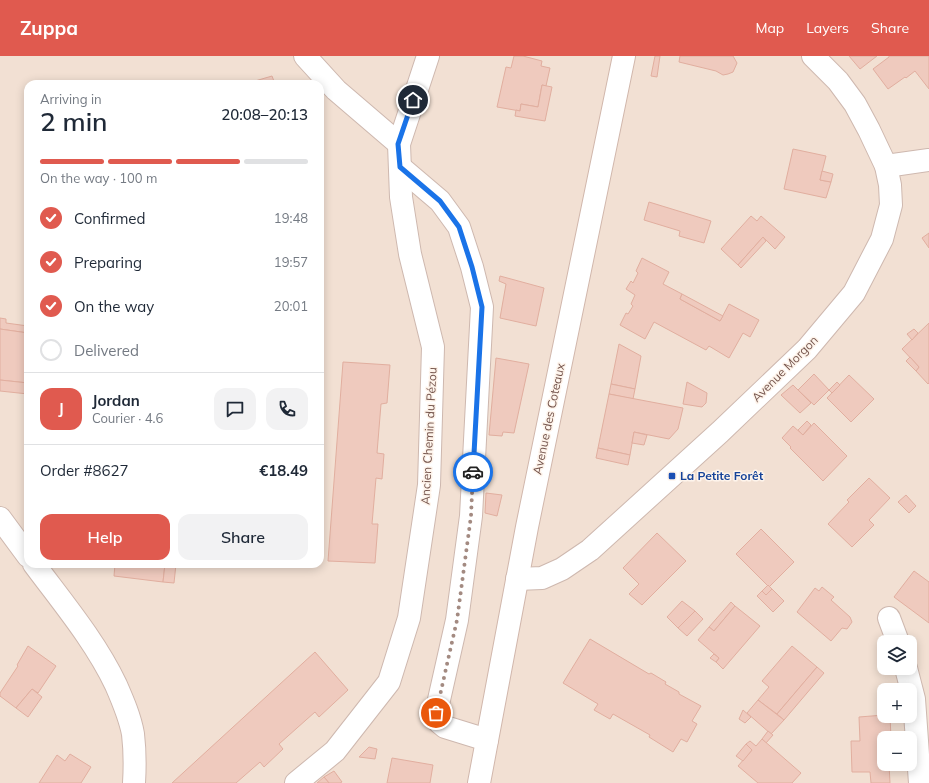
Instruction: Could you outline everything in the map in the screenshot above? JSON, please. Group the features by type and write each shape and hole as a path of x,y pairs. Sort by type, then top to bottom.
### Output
{"street":[{"path":"305,56 336,90 398,144"},
{"name":"Ancien Chemin du Pézou","path":"296,783 335,751 389,682 409,618 428,485 433,346 410,254 401,197 398,144 428,56"},
{"name":"Avenue des Coteaux","path":"479,783 516,579 624,56"},
{"name":"Avenue Morgon","path":"516,579 542,578 562,569 590,550 720,432 808,349 854,293 882,239 891,205 890,185 886,166 855,104 838,81 813,56"},
{"path":"886,166 929,160"},
{"path":"400,167 440,201 459,227 472,267 482,307 471,516 457,620 436,713 439,722 445,727 487,740"},
{"path":"0,518 24,551"},
{"path":"37,568 94,644 124,703 133,733 135,763 134,783"},
{"path":"889,618 895,635"},
{"path":"908,675 914,699 920,783"}],"shaded area":[{"path":"0,56 929,56 929,783 0,783"}],"building":[{"path":"514,56 523,56 542,61 541,66 550,68 546,86 542,85 538,107 521,104 520,111 497,107 506,67 511,68"},
{"path":"655,56 660,56 657,77 651,76"},
{"path":"680,56 733,56 737,63 733,72 723,75 716,71 679,62"},
{"path":"849,56 877,56 860,69"},
{"path":"889,56 929,56 929,89 915,71 888,89 873,69"},
{"path":"272,76 274,80 258,80"},
{"path":"542,85 552,87 545,121 515,116 516,110 520,111 521,104 538,107"},
{"path":"793,149 826,156 820,180 831,182 826,198 784,189"},
{"path":"822,171 833,174 831,182 820,180"},
{"path":"649,202 711,221 704,243 679,236 680,231 644,220"},
{"path":"751,216 757,221 761,216 785,237 775,249 763,237 738,265 721,249"},
{"path":"929,233 929,248 922,238"},
{"path":"763,237 766,241 741,268 738,265"},
{"path":"642,258 669,272 663,284 682,294 680,299 720,321 729,304 759,320 750,337 743,333 729,358 709,346 706,350 654,322 645,339 620,325 626,313 628,314 633,306 631,304 635,295 626,289 631,281 633,283 638,273 636,271"},
{"path":"500,276 544,288 536,326 500,318 506,284 499,281"},
{"path":"682,294 723,316 720,321 680,299"},
{"path":"0,318 6,319 6,323 24,325 24,332 0,329"},
{"path":"929,323 928,384 916,371 919,367 902,349"},
{"path":"0,329 24,332 24,383 0,380"},
{"path":"914,329 918,333 912,340 907,334"},
{"path":"619,344 641,356 635,389 611,384"},
{"path":"910,357 919,367 916,371 906,361"},
{"path":"496,358 529,364 514,433 503,432 502,436 489,435"},
{"path":"343,362 390,365 387,403 381,404 377,453 384,454 382,479 376,478 372,524 378,524 375,563 328,561"},
{"path":"814,374 829,390 814,405 798,390"},
{"path":"849,375 874,399 851,422 827,398"},
{"path":"0,380 24,383 24,394 0,391"},
{"path":"687,382 707,393 706,403 702,407 683,404"},
{"path":"837,382 840,385 832,393 829,390"},
{"path":"611,384 635,389 633,399 609,394"},
{"path":"793,385 811,403 800,413 781,395"},
{"path":"609,394 683,408 678,429 669,439 634,432 630,455 598,448"},
{"path":"807,421 811,425 803,435 798,430"},
{"path":"814,423 847,456 823,481 782,438 793,426 803,435"},
{"path":"634,432 647,435 644,445 632,443"},
{"path":"598,448 630,455 628,465 596,458"},
{"path":"869,478 890,498 869,520 874,525 852,547 828,524 849,502 847,500"},
{"path":"486,493 502,495 497,516 485,513"},
{"path":"906,495 916,506 909,513 898,502"},
{"path":"761,529 794,562 769,587 736,554"},
{"path":"657,533 686,561 642,605 629,594 639,584 623,568"},
{"path":"115,568 165,568 163,582 114,576"},
{"path":"165,568 176,568 174,583 163,582"},
{"path":"914,571 929,582 929,623 894,597"},
{"path":"768,585 772,589 766,595 762,591"},
{"path":"822,587 834,597 831,600 850,617 852,622 847,629 842,628 831,641 797,612 815,588 819,591"},
{"path":"772,589 784,601 773,612 757,596 762,591 766,595"},
{"path":"682,601 695,611 678,628 667,617"},
{"path":"731,602 735,606 714,631 709,627"},
{"path":"735,606 760,626 723,669 716,662 719,658 698,640 709,627 714,631"},
{"path":"695,611 703,619 687,636 678,628"},
{"path":"590,639 649,674 651,673 666,682 665,684 679,692 679,694 701,706 692,721 697,724 687,742 681,739 673,752 649,737 650,735 613,714 610,719 594,710 598,704 563,683"},
{"path":"28,646 56,666 38,693 32,689 16,708 0,696 0,693 18,666 17,665"},
{"path":"792,646 817,667 777,714 758,700 769,687 762,681"},
{"path":"315,652 348,690 319,717 315,712 279,744 283,749 264,767 260,762 236,783 172,783"},
{"path":"714,654 719,658 716,662 710,658"},
{"path":"817,667 824,673 784,720 777,714"},
{"path":"32,689 42,697 28,717 16,708"},
{"path":"758,700 784,720 771,734 747,713"},
{"path":"743,710 751,717 745,723 739,719"},
{"path":"877,716 877,723 890,723 891,731 877,731 877,771 889,771 890,783 871,783 870,772 852,772 851,741 860,741 859,717"},
{"path":"768,731 773,735 766,743 762,739"},
{"path":"762,739 801,773 792,783 758,783 738,766 752,750 746,744 750,741 756,746"},
{"path":"746,744 752,750 743,761 736,756"},
{"path":"369,747 377,749 375,759 359,757"},
{"path":"70,754 91,767 81,783 39,783 57,755 65,761"},
{"path":"392,758 433,765 430,783 387,783"},
{"path":"334,771 342,782 329,783 324,777"},
{"path":"324,777 329,783 317,783"}],"way so far":[{"path":"436,713 457,620 471,516 473,472"}],"place":[{"name":"La Petite Forêt","path":"672,476"}],"route":[{"path":"413,100 398,144 400,167 440,201 459,227 472,267 482,307 473,472"}]}
